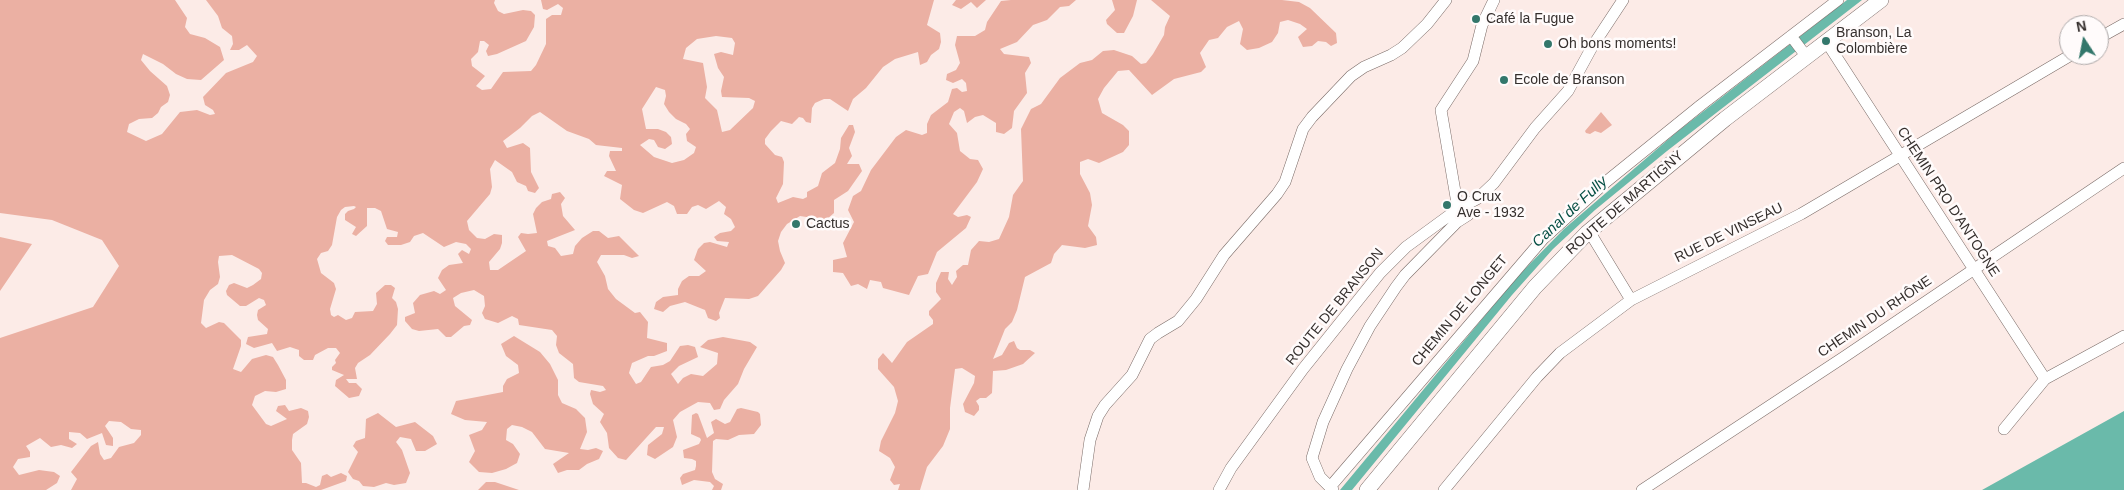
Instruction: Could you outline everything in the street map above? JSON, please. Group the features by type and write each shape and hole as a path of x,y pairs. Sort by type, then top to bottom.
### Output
{"main road":[{"name":"ROUTE DE MARTIGNY","path":"1367,490 1535,287 1590,231 1679,156 1806,56 1881,0"}],"street":[{"path":"1083,490 1090,440 1098,416 1105,405 1132,376 1150,340 1158,332 1178,321 1196,299 1224,255 1277,194 1285,182 1303,129 1312,117 1352,76 1364,67 1391,56 1402,48 1439,11 1446,0"},
{"path":"1332,489 1320,477 1312,458 1323,422 1347,368 1370,326 1405,275 1457,222 1468,215 1469,211 1462,208 1441,110 1473,61 1482,25 1494,0"},
{"name":"ROUTE DE BRANSON","path":"1219,490 1231,468 1303,369 1380,273 1406,247 1462,208 1477,200 1494,183 1530,134 1568,91 1592,47 1623,0"},
{"name":"CHEMIN DE LONGET","path":"1332,489 1542,239 1607,181 1838,0"},
{"path":"2109,32 2124,24"},
{"path":"1791,36 1806,56"},
{"name":"CHEMIN PRO D'ANTOGNE","path":"1826,41 2044,379"},
{"name":"RUE DE VINSEAU","path":"1444,490 1537,377 1560,353 1631,300 1801,214 2059,62"},
{"name":"CHEMIN DU RHÔNE","path":"1642,490 2124,168"},
{"path":"1590,231 1631,300"},
{"path":"2004,429 2044,379 2124,336"}],"shaded area":[{"path":"0,0 175,0 187,18 185,27 190,34 205,38 220,47 224,60 201,80 187,79 143,54 141,60 167,86 170,95 168,102 152,118 139,119 129,124 127,132 146,141 162,134 180,112 197,110 210,115 215,114 213,110 205,105 203,97 226,73 253,62 257,56 247,45 239,50 230,50 233,44 232,36 222,28 218,16 206,0 495,0 494,3 498,11 504,14 523,10 531,11 535,15 534,27 526,41 488,56 486,51 489,45 484,41 480,41 478,52 471,59 472,66 485,76 476,86 482,90 491,89 503,72 531,71 536,65 546,44 546,19 552,15 561,15 563,8 558,4 547,10 543,9 541,0 934,0 927,25 940,33 941,42 939,49 931,55 927,62 920,65 918,52 895,59 883,67 866,88 853,99 848,111 830,99 824,99 815,103 812,108 811,123 799,117 792,124 781,121 765,139 765,144 775,155 782,157 784,162 783,184 776,198 778,203 793,197 803,199 807,197 807,192 818,186 822,173 835,163 840,149 841,138 849,125 853,125 855,132 849,148 852,156 847,164 859,164 862,171 848,191 834,200 834,213 826,220 800,216 787,224 781,232 778,241 785,263 781,270 758,296 749,299 725,298 719,313 720,318 716,321 708,318 705,310 685,302 670,306 663,312 654,309 656,302 663,297 678,295 678,289 682,281 689,276 699,276 706,271 694,260 698,249 704,243 710,242 727,247 729,242 717,241 714,237 720,233 731,231 735,227 731,219 724,214 726,207 719,201 706,209 698,205 692,207 687,214 677,214 674,206 667,202 643,213 634,210 620,199 622,185 604,176 607,171 616,171 609,156 610,151 622,151 622,148 596,145 589,139 567,131 540,112 532,116 503,141 507,148 523,143 530,148 531,172 539,188 535,193 528,191 526,186 517,182 512,172 495,160 490,169 492,187 490,194 467,221 469,230 477,238 485,239 494,234 502,235 500,249 489,262 490,270 498,270 526,251 518,237 521,233 537,233 533,214 536,208 542,202 551,199 552,194 560,192 565,198 561,204 563,216 575,230 547,241 548,246 555,248 561,256 573,254 575,246 582,238 593,231 599,231 608,238 619,236 639,256 632,258 624,255 601,255 597,262 605,276 608,289 616,299 635,313 640,312 648,322 647,338 667,343 667,351 632,363 629,373 636,384 641,382 651,367 663,365 670,361 680,346 688,345 695,347 698,357 679,366 671,374 678,384 683,378 691,374 703,376 717,364 718,353 700,347 708,340 723,337 750,342 757,347 744,369 738,384 724,400 720,409 714,410 710,403 698,402 680,412 673,420 677,437 673,447 655,459 647,455 648,445 662,434 664,427 656,427 626,460 618,458 609,448 607,433 600,422 604,414 593,404 590,394 591,390 600,392 606,390 603,386 579,382 574,378 573,364 559,353 556,345 557,336 552,330 519,325 518,319 512,316 498,323 485,319 482,313 485,306 484,296 474,290 461,293 453,298 455,306 472,320 470,325 464,326 451,337 446,337 438,329 419,331 412,329 405,321 405,317 415,313 413,303 420,295 434,291 440,294 446,290 438,278 442,270 449,265 463,263 458,254 462,250 469,254 471,249 466,244 456,242 444,247 423,233 414,236 410,242 401,245 388,245 385,241 387,237 397,237 398,232 387,229 381,211 375,208 367,208 367,226 356,236 352,234 356,227 345,220 345,214 354,209 356,207 354,206 345,207 341,210 337,217 332,245 328,251 321,253 317,259 321,273 334,283 336,289 330,309 331,315 334,317 338,315 346,320 352,318 355,312 373,311 377,304 376,293 385,285 391,285 395,288 392,298 396,302 398,309 397,325 370,355 358,363 355,368 357,379 346,379 349,383 356,383 362,389 359,396 349,398 335,386 336,380 344,375 332,370 336,363 335,360 340,353 336,348 328,348 315,355 313,360 304,360 299,356 299,350 290,347 277,351 272,343 254,348 246,344 248,337 267,334 268,329 258,320 257,315 258,310 266,305 264,300 259,298 246,306 240,306 227,295 226,291 229,285 234,283 247,288 253,285 261,279 262,273 259,269 232,255 219,256 220,277 218,284 210,290 204,300 201,323 206,328 219,322 224,323 241,340 241,346 233,369 241,372 252,359 266,355 273,357 286,380 286,389 276,392 265,391 255,396 252,405 266,424 271,426 287,419 276,411 278,406 285,405 289,411 301,408 308,411 307,424 293,434 292,440 292,450 301,463 302,483 316,487 320,485 322,476 327,474 331,477 341,473 347,476 346,481 321,490 71,490 77,479 71,472 91,446 98,442 100,454 104,460 111,458 119,447 134,443 141,435 141,430 131,429 121,422 109,421 105,426 113,438 113,446 106,445 102,433 87,439 80,433 69,432 69,439 77,444 72,448 61,445 51,447 40,438 26,446 30,452 30,457 18,459 13,467 19,475 39,470 54,472 60,476 57,483 46,490 0,490 0,338 93,307 119,266 102,240 52,220 0,213","holes":["716,36 732,38 735,43 733,55 721,52 714,54 718,68 724,77 721,91 722,97 749,98 755,101 753,108 730,130 722,132 717,110 705,98 707,87 703,63 683,59 686,48 697,39","656,87 665,90 664,104 669,112 690,129 686,134 687,141 696,147 694,153 684,160 672,163 654,157 640,145 649,139 654,140 658,147 665,149 672,144 671,137 666,132 658,129 646,129 642,109"]},
{"path":"956,0 986,0 977,8 971,2 961,9 952,5"},
{"path":"1076,0 1069,6 1060,7 1047,20 1033,25 1017,42 1000,49 1004,54 1029,57 1031,63 1025,73 1027,93 1014,111 1012,128 1004,134 996,132 996,123 983,115 975,117 967,123 964,111 960,108 954,112 949,124 957,133 960,151 970,159 978,160 983,169 977,182 953,214 958,217 967,215 971,217 966,228 937,252 928,274 918,276 909,295 883,288 881,282 870,280 867,289 858,284 851,286 843,273 833,272 833,260 847,257 843,243 854,222 848,210 853,196 861,191 871,170 896,137 906,130 922,135 927,133 927,124 931,115 948,102 952,89 957,88 962,92 967,91 966,83 962,79 953,83 946,80 947,74 956,70 960,63 955,45 957,36 975,36 985,30 987,22 1001,1"},
{"path":"1112,0 1137,0 1133,16 1124,33 1117,33 1107,24 1106,20 1115,10"},
{"path":"1151,0 1282,0 1299,2 1310,8 1336,33 1337,43 1331,46 1326,42 1318,41 1312,46 1303,47 1298,37 1307,29 1300,24 1288,20 1280,22 1278,33 1272,42 1259,48 1247,50 1240,44 1243,29 1239,21 1227,27 1218,38 1209,40 1200,53 1206,67 1201,72 1174,79 1152,95 1129,70 1118,71 1104,88 1098,99 1102,113 1123,125 1129,131 1129,145 1123,152 1099,163 1088,159 1080,162 1080,174 1090,193 1092,205 1088,226 1096,237 1097,245 1085,248 1062,245 1054,254 1051,263 1025,277 1017,310 1012,322 1005,329 993,359 1002,355 1009,343 1014,341 1020,350 1030,350 1035,353 1023,364 1006,370 993,371 992,393 986,398 980,398 976,401 979,410 974,416 965,412 963,404 974,383 975,376 962,368 955,369 950,408 950,429 943,446 927,467 920,490 898,490 900,484 894,485 890,480 895,467 890,458 879,451 881,441 895,413 898,401 894,387 878,369 878,359 883,353 892,363 907,342 933,324 929,311 941,299 936,292 936,283 941,272 949,272 948,279 952,285 957,277 956,271 963,265 968,265 971,250 979,241 989,242 999,239 1009,217 1013,195 1023,181 1021,129 1031,109 1041,104 1060,78 1080,63 1092,60 1103,51 1114,50 1132,56 1141,64 1146,63 1153,54 1164,35 1170,16"},
{"path":"1601,112 1612,125 1601,133 1595,131 1590,134 1586,133 1585,131"},
{"path":"0,237 32,244 0,291"},
{"path":"514,336 540,352 550,364 558,380 558,395 562,403 576,409 585,418 587,432 580,449 596,448 603,451 599,459 579,470 567,470 558,473 553,464 569,453 545,449 532,432 512,425 507,429 506,440 513,444 520,454 517,463 492,473 479,472 469,462 475,451 469,435 482,430 487,422 465,420 451,414 456,401 503,392 503,386 507,379 519,373 518,365 506,356 501,344"},
{"path":"741,408 758,412 761,425 754,434 739,435 728,440 716,439 713,441 712,472 715,479 723,484 721,490 712,490 714,486 710,482 694,480 682,485 680,478 683,474 695,470 696,466 696,461 684,458 683,450 699,444 701,440 691,434 692,415 698,414 707,438 714,433 711,422 716,419 725,424 730,422 737,409"},
{"path":"378,413 396,427 415,422 433,436 437,444 425,451 416,451 411,439 400,437 396,442 402,450 410,473 406,483 394,485 386,483 374,487 363,486 359,481 353,479 348,472 358,452 353,446 356,441 365,438 366,419"},
{"path":"486,482 495,482 519,490 478,490"}],"water":[{"name":"Canal de Fully","path":"1847,0 1862,0 1667,151 1595,210 1553,249 1512,295 1352,490 1340,490 1517,277 1564,229 1678,131"},
{"path":"2124,411 2124,490 1982,490"}],"place":[{"name":"Café la Fugue","path":"1476,19"},
{"name":"Branson, La Colombière","path":"1826,41"},
{"name":"Oh bons moments!","path":"1548,44"},
{"name":"Ecole de Branson","path":"1504,80"},
{"name":"O Crux Ave - 1932","path":"1447,205"},
{"name":"Cactus","path":"796,224"}]}
